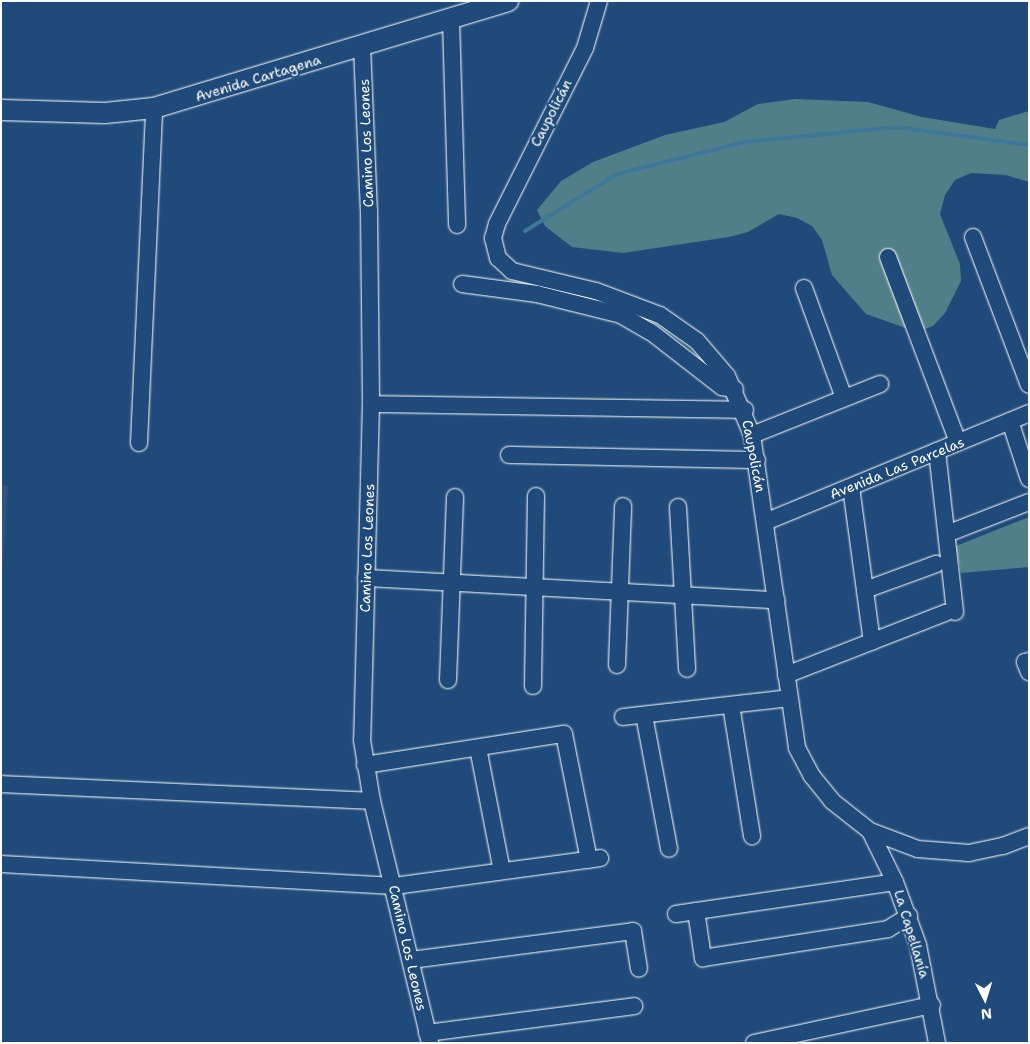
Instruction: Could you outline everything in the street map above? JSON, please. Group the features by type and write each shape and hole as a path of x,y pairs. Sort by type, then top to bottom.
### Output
{"main road":[{"name":"Avenida Cartagena","path":"1,110 105,113 154,108 451,20 508,1"}],"street":[{"name":"Caupolicán","path":"599,1 585,48 494,230 495,251 512,271 596,291 672,322 708,352 735,389 745,410 757,460 797,748 812,776 838,807 870,831 902,845 952,853 986,850 1029,836"},
{"path":"451,20 457,225"},
{"name":"Camino Los Leones","path":"362,46 369,210 371,404 361,715 365,765 372,802 394,886 428,1038"},
{"path":"139,443 154,108"},
{"path":"973,237 1029,385"},
{"path":"888,257 958,442"},
{"path":"462,284 546,296 621,314 651,332 722,387 735,389"},
{"path":"804,288 844,398"},
{"path":"752,435 880,384"},
{"path":"371,404 745,410"},
{"name":"Avenida Las Parcelas","path":"765,522 1029,413"},
{"path":"1010,421 1029,479"},
{"path":"786,675 950,612 949,533 937,451"},
{"path":"509,455 757,460"},
{"path":"851,486 872,642"},
{"path":"533,686 536,496"},
{"path":"448,680 455,497"},
{"path":"949,533 1029,502"},
{"path":"618,665 623,506"},
{"path":"678,507 687,669"},
{"path":"865,590 936,564"},
{"path":"366,578 776,600"},
{"path":"1029,661 1025,662 1029,672"},
{"path":"623,717 789,698"},
{"path":"731,705 752,836"},
{"path":"644,715 669,849"},
{"path":"1,864 394,886 594,859 564,734 365,765"},
{"path":"478,748 502,871"},
{"path":"1,784 372,802"},
{"name":"La Capellanía","path":"870,831 895,882 908,916 932,1005 937,1043"},
{"path":"676,914 895,882"},
{"path":"696,911 703,958 888,929 908,916"},
{"path":"411,960 633,931 639,969"},
{"path":"754,1043 932,1005"},
{"path":"428,1038 634,1006"}],"shaded area":[{"path":"1,485 8,486 3,566 1,566"}],"green space":[{"path":"795,99 868,102 922,117 995,129 999,120 1029,111 1029,182 1006,175 971,173 955,180 945,195 940,214 960,264 961,281 945,313 933,326 917,332 866,314 832,275 822,240 812,226 797,218 779,214 748,232 729,237 623,253 572,247 545,226 537,210 561,181 593,162 665,135 724,122 758,104"},
{"path":"1029,517 1029,567 961,573 956,546"}],"waterway":[{"path":"525,231 617,174 744,142 897,127 1029,145"}]}
